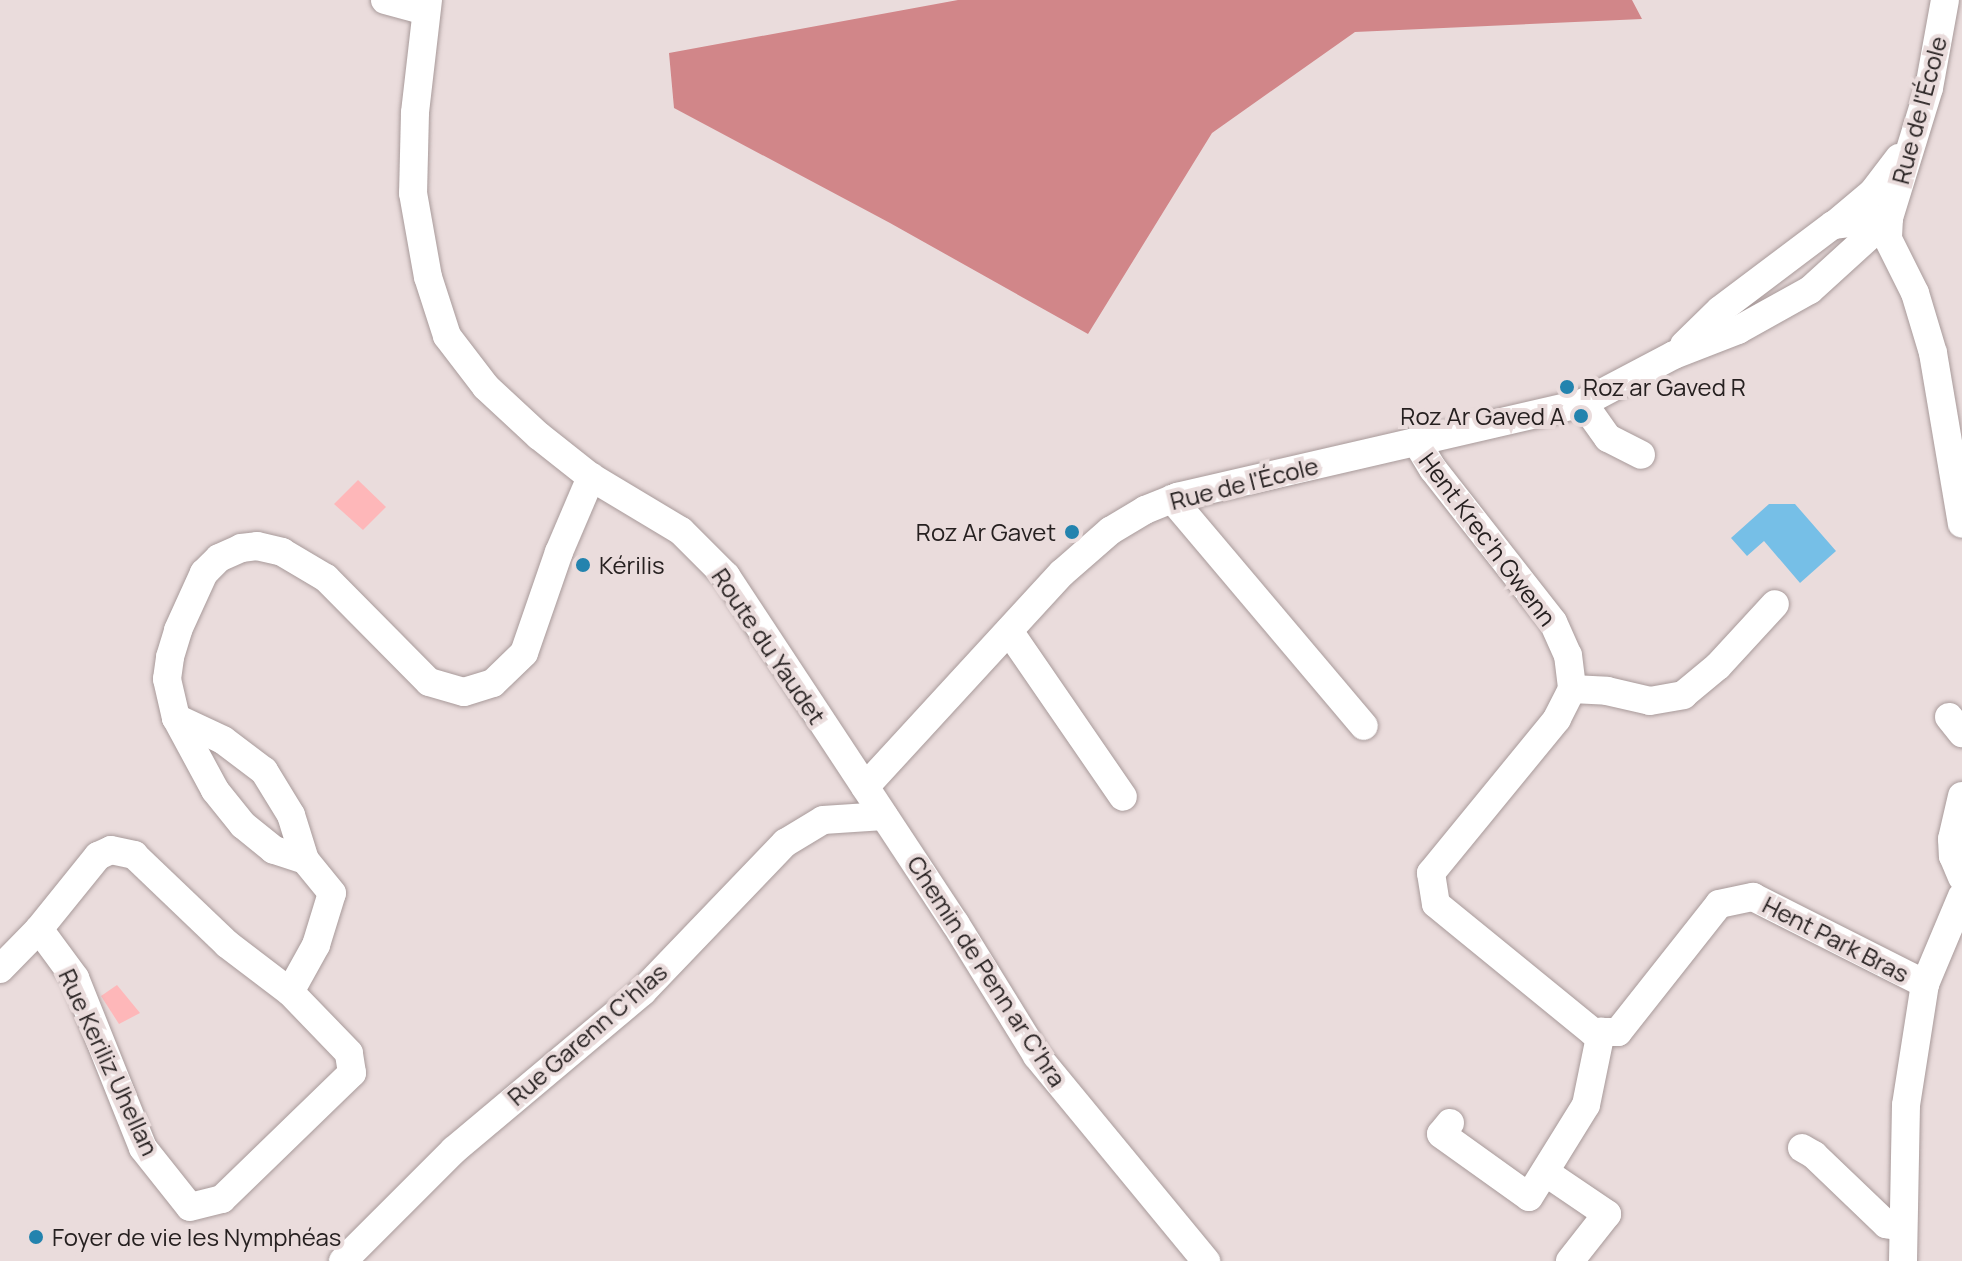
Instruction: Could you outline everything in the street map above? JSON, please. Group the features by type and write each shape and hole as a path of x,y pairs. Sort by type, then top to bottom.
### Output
{"street":[{"path":"385,0 427,5"},
{"name":"Rue de l'École","path":"865,787 1062,573 1110,531 1145,510 1172,499 1583,403 1674,355 1738,330 1810,290 1889,218 1929,88 1945,0"},
{"name":"Route du Yaudet","path":"427,5 415,113 413,193 428,277 447,336 486,387 539,436 591,477 681,531 726,576 865,787"},
{"path":"1833,225 1887,177 1905,148 1929,88"},
{"path":"1889,218 1888,239 1915,293 1933,353 1962,524"},
{"name":"Rue de l'École","path":"1674,355 1720,310 1833,225 1889,218"},
{"path":"1583,403 1608,438 1641,455"},
{"name":"Hent Krec'h Gwenn","path":"1416,441 1433,469 1553,622 1568,655 1572,689"},
{"path":"305,860 274,850 243,825 215,790 176,718 167,679 178,630 204,573 219,558 241,548 257,546 282,552 326,578 429,682 464,692 493,683 524,653 559,552 591,477"},
{"path":"1172,499 1364,726"},
{"path":"1450,1123 1441,1134 1529,1197 1586,1105 1610,1032 1593,1032 1436,904 1431,873 1557,719 1572,689 1607,691 1650,701 1683,695 1700,684 1775,604"},
{"path":"1009,631 1123,797"},
{"path":"176,718 223,740 264,771 291,815 305,860 332,893 316,945 290,992"},
{"name":"Chemin de Penn ar C'hra","path":"865,787 1037,1056 1206,1261"},
{"path":"1962,796 1952,839 1953,856 1962,877"},
{"name":"Rue Garenn C'hlas","path":"343,1261 454,1150 642,992 785,843 823,820 884,816"},
{"name":"Rue Keriliz Uhellan","path":"0,969 39,929 98,856 111,850 134,855 216,934 290,992 349,1053 352,1073 222,1199 190,1207 143,1148 75,978 39,929"},
{"path":"1903,1261 1906,1105 1925,984 1962,896"},
{"name":"Hent Park Bras","path":"1610,1032 1719,904 1753,897 1925,984"},
{"path":"1802,1148 1886,1224 1902,1227"},
{"path":"1545,1172 1607,1214 1570,1261"}],"shaded area":[{"path":"958,0 1632,0 1642,19 1355,32 1212,133 1088,334 890,223 674,108 669,53"},
{"path":"358,480 386,507 363,530 334,504"},
{"path":"117,985 140,1013 119,1024 101,996"}],"water":[{"path":"1769,504 1795,504 1836,551 1800,583 1764,541 1747,556 1731,538"}],"place":[{"name":"Roz ar Gaved R","path":"1567,387"},
{"name":"Roz Ar Gaved A","path":"1581,416"},
{"name":"Roz Ar Gavet","path":"1072,532"},
{"name":"Kérilis","path":"583,565"},
{"name":"Foyer de vie les Nymphéas","path":"36,1237"}]}
